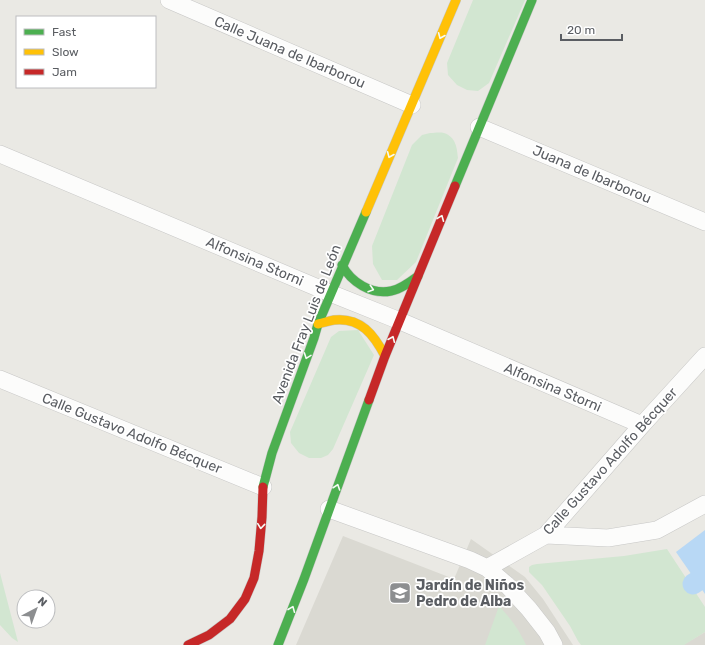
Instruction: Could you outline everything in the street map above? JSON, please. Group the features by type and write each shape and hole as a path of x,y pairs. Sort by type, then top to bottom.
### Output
{"street":[{"name":"Calle Juana de Ibarborou","path":"169,0 412,105"},
{"name":"Avenida Fray Luis de León","path":"188,645 209,635 230,619 245,599 254,578 262,517 264,487 272,453 330,293 456,0"},
{"path":"278,645 385,356 532,0"},
{"name":"Juana de Ibarborou","path":"479,127 705,222"},
{"name":"Alfonsina Storni","path":"0,154 642,425"},
{"path":"342,265 355,282 375,291 386,292 395,290 407,285 418,276"},
{"path":"318,324 336,320 357,324 367,330 377,341 385,356"},
{"name":"Calle Gustavo Adolfo Bécquer","path":"487,568 546,535 642,425 705,356"},
{"name":"Calle Gustavo Adolfo Bécquer","path":"0,379 264,487"},
{"path":"546,535 608,538 657,530 705,504"},
{"path":"329,509 470,560 487,568 530,608 547,632 554,645"}],"shaded area":[{"name":"Jardín de Niños Pedro de Alba","path":"343,536 454,579 471,539 525,577 543,599 573,645 296,645"},
{"path":"705,632 705,645 683,645"}],"green space":[{"path":"473,0 525,0 489,83 478,91 467,90 457,85 448,75 447,63"},
{"path":"430,133 444,133 451,137 456,147 458,158 416,262 397,280 382,280 373,264 372,246 412,145 422,135"},
{"path":"358,330 374,355 333,449 328,455 321,458 309,458 299,453 291,443 290,432 331,337 339,331"},
{"path":"667,549 705,607 705,632 684,645 581,645 542,585 529,572 529,567 537,564 624,556"},
{"path":"0,573 18,642 12,638 0,625"},
{"path":"499,606 521,634 526,645 485,645"}],"water":[{"path":"705,530 705,594 676,552"}],"waterway":[{"path":"693,584 705,576"}],"traffic: fast":[{"path":"455,186 532,0"},
{"path":"263,487 272,453 318,324 366,212"},
{"path":"342,265 356,282 376,291 384,292 398,289 418,276"},
{"path":"278,645 304,579 369,400"}],"traffic: slow":[{"path":"366,212 456,0"},
{"path":"318,324 334,320 352,321 366,329 376,341 385,356"}],"traffic: jam":[{"path":"369,400 385,356 455,186"},
{"path":"188,645 209,635 230,619 245,599 254,578 259,551 263,487"}],"place":[{"name":"Jardín de Niños Pedro de Alba","path":"400,593"}]}
